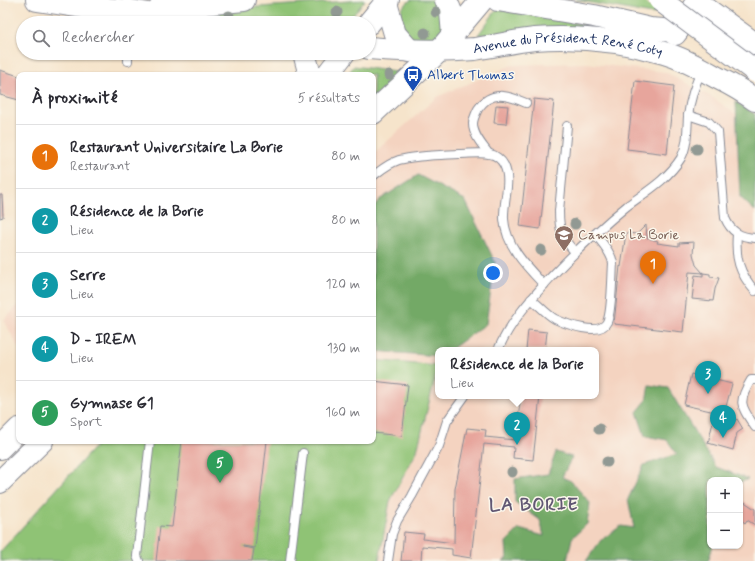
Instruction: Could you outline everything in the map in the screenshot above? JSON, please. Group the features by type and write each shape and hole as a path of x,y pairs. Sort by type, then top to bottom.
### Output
{"street":[{"path":"37,0 146,16"},
{"path":"131,14 244,0"},
{"path":"446,0 451,12 453,35"},
{"path":"376,110 424,56 453,35 482,0"},
{"name":"Avenue du Président René Coty","path":"498,0 537,3 650,29 677,31"},
{"path":"660,0 755,71"},
{"path":"387,1 395,34 424,56"},
{"path":"375,16 387,1"},
{"path":"664,53 697,2 755,44"},
{"path":"677,31 687,43 702,70"},
{"name":"Avenue du Président René Coty","path":"424,56 534,39 588,39 628,45 664,53 702,70 744,92 755,100"},
{"path":"376,49 424,56"},
{"path":"306,60 309,72"},
{"path":"330,72 339,60"},
{"path":"0,448 16,432"},
{"path":"0,482 39,444"}],"lane":[{"path":"499,347 503,338 518,315 575,252 670,173 681,157 687,139 688,115 696,82 702,70"},
{"path":"489,154 477,136 473,124 476,112 481,104 488,99 504,96 526,103"},
{"path":"688,115 709,122 718,132 725,218 729,226 737,234 748,238 755,238"},
{"path":"567,126 559,224 561,234 575,252"},
{"path":"376,174 384,167 398,161 418,156 489,154 497,157 503,163 507,177 504,218 508,237 518,255 544,285"},
{"path":"531,299 556,319 582,328 602,328 607,322 609,314 613,263 612,258 606,248 595,234"},
{"path":"737,234 736,256 745,279 755,290"},
{"path":"755,380 751,380 743,394 742,408 755,427"},
{"path":"388,561 392,534 397,521 439,446 447,421 463,399"},
{"path":"139,561 137,556 150,444"},
{"path":"290,561 303,453"}],"shaded area":[{"name":"Campus La Borie","path":"586,63 665,72 712,97 755,128 755,561 379,561 390,501 417,451 435,378 435,399 599,399 599,347 435,347 435,366 376,360 376,151 437,97 512,65"},
{"path":"16,307 16,343 4,320"}],"green space":[{"path":"365,0 352,16 176,16 168,15 168,13"},
{"path":"411,0 434,0 439,4 444,26 441,33 435,38 429,41 421,42 407,37 400,17 402,9"},
{"path":"576,0 642,0 658,12 652,14"},
{"path":"497,9 586,25 585,30 540,29 478,35"},
{"path":"354,66 402,73 376,96 376,72 349,72"},
{"path":"736,102 755,114 755,211 740,197"},
{"path":"418,175 465,200 495,262 486,324 454,347 435,347 435,356 376,351 376,204 379,200"},
{"path":"376,360 435,366 435,378 417,451 390,501 379,561 0,561 0,552 97,444 376,444"},
{"path":"649,385 668,388 716,467 743,477 707,477 707,549 712,549 708,561 586,561 601,540 621,526 634,528 628,499 644,465 677,454 667,440 645,436 637,412 646,401"},
{"path":"556,452 572,457 562,477 571,481 590,503 587,524 572,538 567,561 503,561 507,558 506,542 519,529 544,536 540,520 515,502 515,479 548,474"},
{"path":"743,477 748,479 743,482"}],"building":[{"path":"0,70 16,75 16,99 0,95"},
{"path":"635,81 674,86 667,154 627,149"},
{"path":"534,99 554,101 540,229 520,226"},
{"path":"496,105 508,106 506,124 494,123"},
{"path":"0,195 2,195 3,217 0,218"},
{"path":"646,225 647,238 658,241 657,243 679,246 679,243 694,242 693,254 696,265 703,273 689,272 683,332 614,324 620,266 621,267 626,233 637,234"},
{"path":"703,273 710,274 710,277 719,278 713,301 692,299 695,275 703,276"},
{"path":"528,330 547,332 545,347 526,347"},
{"path":"691,374 732,384 724,414 684,405"},
{"path":"376,381 408,385 402,436 376,433"},
{"path":"521,399 540,399 533,460 513,458 514,447 484,444 471,558 452,555 452,549 422,546 421,561 401,561 404,532 424,534 423,539 454,543 455,489 467,428 486,430 485,437 515,440"},
{"path":"714,418 731,423 737,419 743,429 737,433 733,450 708,443"},
{"path":"182,444 267,444 255,548 243,546 254,549 252,561 156,561 160,526 172,527"},
{"path":"743,501 755,509 755,525 747,520 745,523 743,521"}],"place":[{"name":"Albert Thomas","path":"413,92"},
{"name":"Campus La Borie","path":"564,252"},
{"name":"Restaurant Universitaire La Borie","path":"653,284"},
{"name":"Serre","path":"708,394"},
{"name":"D - IREM","path":"723,438"},
{"name":"Résidence de la Borie","path":"517,445"},
{"name":"Gymnase G1","path":"220,483"}],"district":[{"name":"LA BORIE","path":"534,505"}]}
